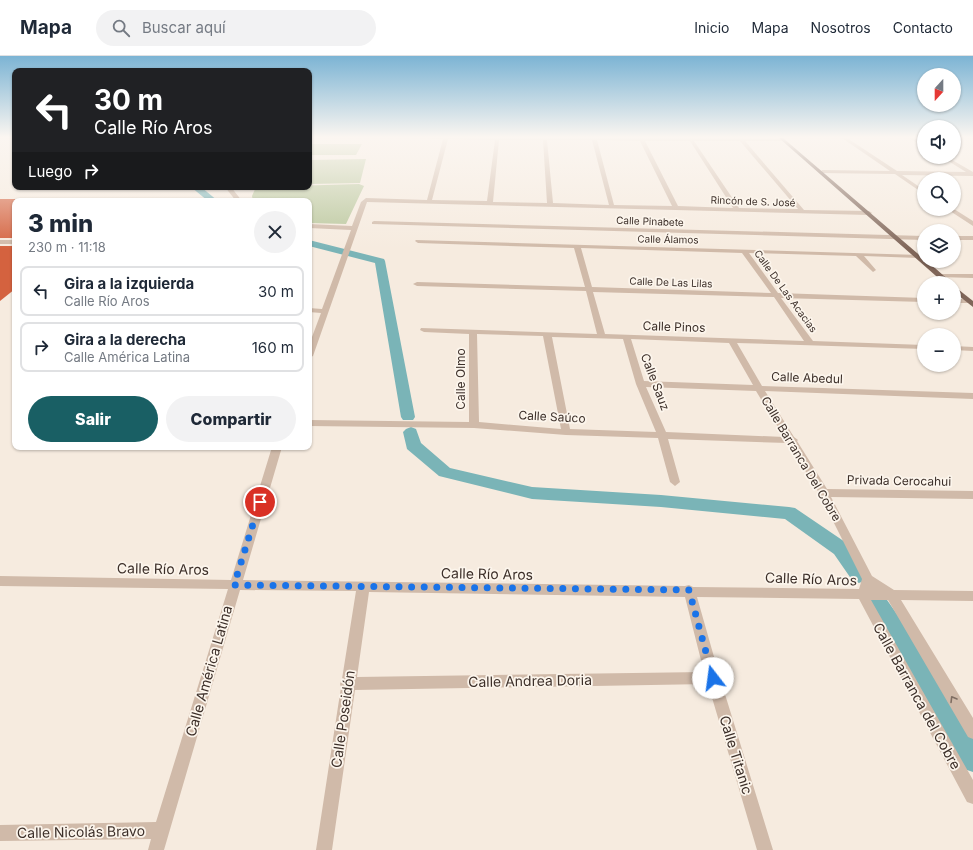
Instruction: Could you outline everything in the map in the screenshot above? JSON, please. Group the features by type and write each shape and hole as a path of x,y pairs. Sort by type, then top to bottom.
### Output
{"main road":[{"path":"826,175 917,255"},
{"path":"932,268 941,276"},
{"path":"961,294 971,303"}],"street":[{"path":"429,201 436,175"},
{"path":"490,202 493,175"},
{"path":"548,175 550,204"},
{"path":"604,175 612,206"},
{"path":"660,175 676,208"},
{"path":"714,175 737,210"},
{"path":"771,175 802,211"},
{"path":"898,175 917,187"},
{"path":"230,190 237,198"},
{"name":"Rincón de S. José","path":"355,228 364,202 374,199 869,213"},
{"path":"961,216 973,224"},
{"name":"Calle Pinabete","path":"374,223 628,239 917,238"},
{"path":"312,226 355,228 312,348"},
{"path":"961,238 973,238"},
{"name":"Calle Álamos","path":"418,241 576,246 628,239 744,251 917,256"},
{"path":"0,242 12,242"},
{"path":"576,246 602,336"},
{"name":"Calle De Las Acacias","path":"744,251 811,344"},
{"path":"858,254 873,270"},
{"path":"961,276 973,276"},
{"name":"Calle De Las Lilas","path":"417,284 917,300"},
{"path":"961,302 971,303"},
{"path":"312,310 325,311"},
{"name":"Calle Pinos","path":"424,330 917,347"},
{"name":"Calle Olmo","path":"473,332 474,425"},
{"path":"548,334 566,432"},
{"name":"Calle Sauz","path":"626,337 640,384 662,435 675,482"},
{"name":"Calle Barranca Del Cobre","path":"732,341 759,388 793,440 824,493 868,579 891,594"},
{"path":"961,348 973,349"},
{"name":"Calle Abedul","path":"640,384 973,396"},
{"name":"Calle Saúco","path":"312,423 474,425 566,432 793,440"},
{"name":"Calle América Latina","path":"156,850 234,585 276,450"},
{"name":"Privada Cerocahui","path":"824,493 973,495"},
{"path":"863,595 868,579"},
{"name":"Calle Río Aros","path":"0,580 363,587 689,590 863,595 891,594 973,596"},
{"name":"Calle Poseidón","path":"324,850 347,684 363,587"},
{"name":"Calle Titanic","path":"689,590 713,678 765,850"},
{"path":"891,594 973,732"},
{"name":"Calle Barranca del Cobre","path":"863,595 973,796"},
{"name":"Calle Andrea Doria","path":"347,684 713,678"},
{"name":"Calle Nicolás Bravo","path":"0,833 162,830"}],"green space":[{"path":"312,175 362,175 360,183 312,184"},
{"path":"359,184 364,186 346,224 312,223 312,198 252,198 252,196 255,190 312,190 312,185"}],"building":[{"path":"0,199 12,199 12,238 0,238"},
{"path":"0,246 12,246 12,291 0,301"}],"waterway":[{"path":"199,190 210,198"},
{"path":"312,244 380,261 408,417"},
{"path":"411,432 413,445 445,472 532,493 661,501 789,513 841,549 859,575"},
{"path":"873,596 899,633 973,760"}],"route":[{"path":"260,502 234,585 689,590 713,678"}]}
